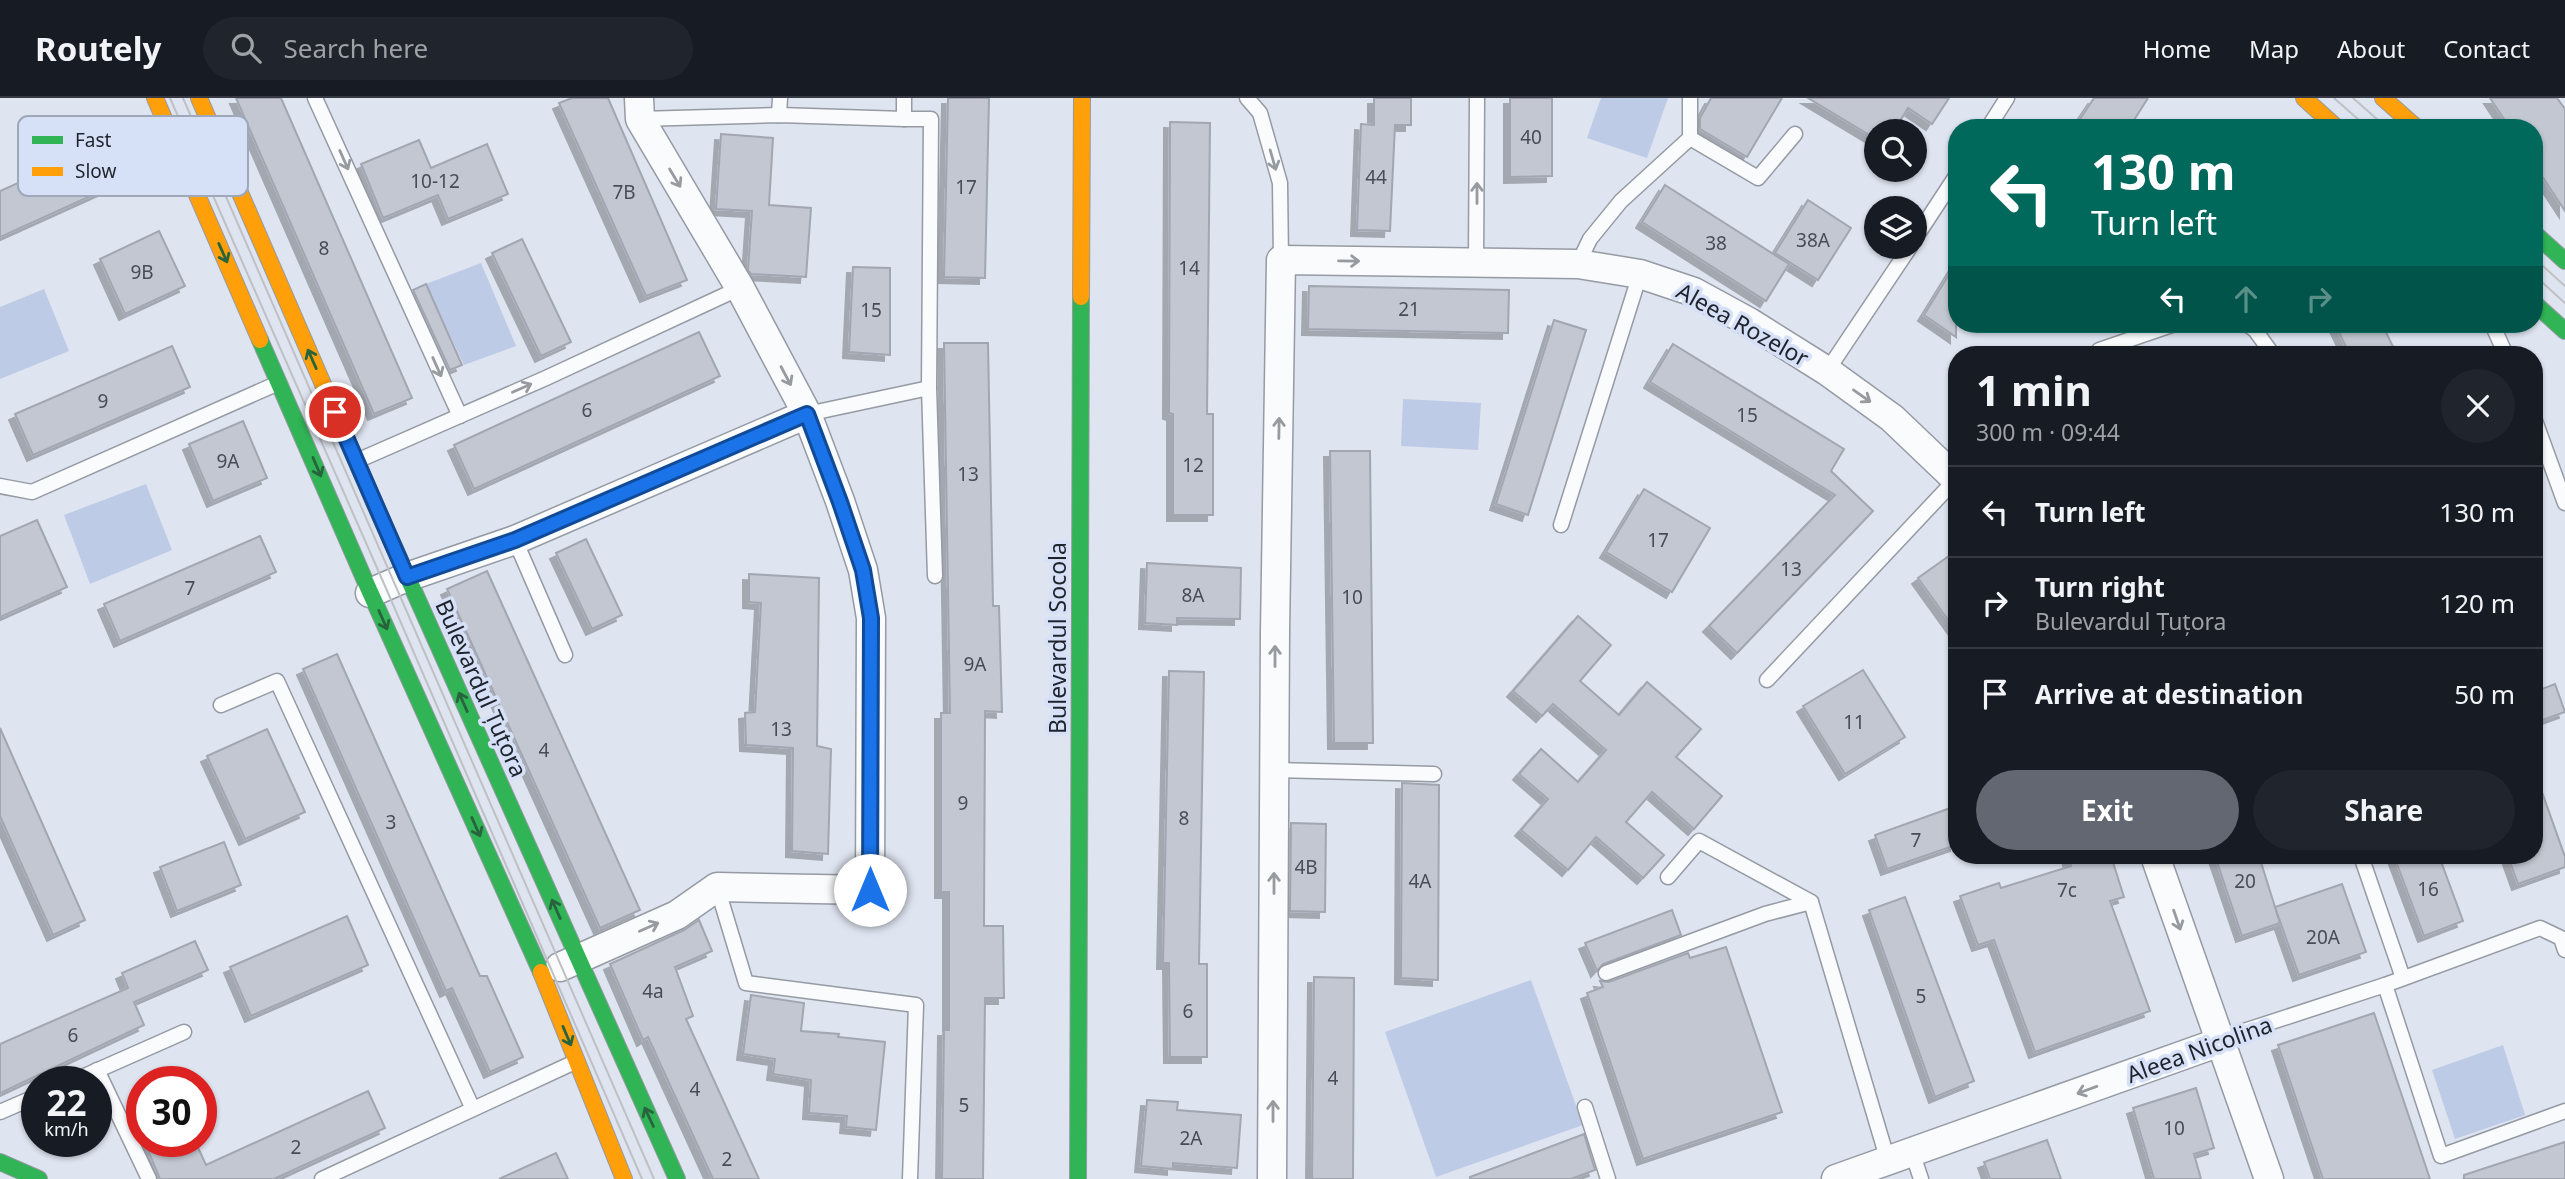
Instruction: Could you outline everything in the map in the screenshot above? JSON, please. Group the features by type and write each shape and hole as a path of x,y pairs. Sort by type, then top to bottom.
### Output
{"main road":[{"path":"155,98 163,116"},
{"name":"Bulevardul Țuțora","path":"199,98 207,116"},
{"name":"Bulevardul Socola","path":"1078,1179 1082,98"},
{"path":"2304,98 2327,119"},
{"path":"2383,98 2407,119"},
{"path":"198,196 370,593 542,974 624,1179"},
{"name":"Bulevardul Țuțora","path":"242,196 407,577 677,1179"},
{"path":"2543,240 2564,257"},
{"path":"2543,311 2565,331"},
{"path":"0,1162 39,1179"}],"street":[{"path":"542,974 677,915 717,887 870,890 871,618 863,570 807,414 640,108"},
{"name":"Aleea Rozelor","path":"1281,260 1578,264 1640,274 1694,292 1828,371 1892,418 1948,471"},
{"path":"1272,1179 1281,260"},
{"path":"370,593 407,577 515,540 807,414"},
{"path":"2158,864 2269,1179"},
{"name":"Aleea Nicolina","path":"1836,1179 2220,1042"}],"lane":[{"path":"315,98 460,416"},
{"path":"779,115 780,98"},
{"path":"904,98 904,119"},
{"path":"1247,98 1260,113 1280,183 1281,260"},
{"path":"1476,261 1477,98"},
{"path":"1578,264 1590,239 1621,201 1690,138 1690,98"},
{"path":"1994,119 2007,98"},
{"path":"640,108 931,119 929,388 935,576"},
{"path":"1690,138 1758,178 1795,134"},
{"path":"1927,220 1948,188"},
{"path":"1828,371 1902,259"},
{"path":"1560,524 1640,274"},
{"path":"356,460 460,416 740,288"},
{"path":"2111,346 2149,333"},
{"path":"0,486 32,492 280,382"},
{"path":"807,414 929,388"},
{"path":"2543,443 2565,503"},
{"path":"1767,680 1948,488"},
{"path":"515,540 565,655"},
{"path":"221,705 277,681 472,1107"},
{"path":"1275,770 1434,774"},
{"path":"1668,877 1699,841 1811,902 1900,1156 1921,1179"},
{"path":"2364,864 2403,978"},
{"path":"717,887 746,983 916,1005 909,1179"},
{"path":"1606,973 1765,914 1811,902"},
{"name":"Aleea Nicolina","path":"2220,1042 2244,1031 2385,985 2540,928 2563,944"},
{"path":"2385,985 2441,1156 2565,1111"},
{"path":"106,1066 184,1032"},
{"path":"321,1179 578,1060"},
{"path":"112,1101 149,1179"},
{"path":"0,1112 21,1103"},
{"path":"1585,1107 1608,1179"}],"shaded area":[{"path":"1601,98 1668,98 1647,158 1587,138"},
{"path":"481,263 516,346 464,365 426,284"},
{"path":"44,289 69,351 0,379 0,307"},
{"path":"1403,399 1481,403 1478,450 1401,446"},
{"path":"146,484 172,550 90,584 64,515"},
{"path":"1531,980 1583,1125 1436,1177 1385,1032"},
{"path":"2503,1045 2525,1115 2455,1139 2432,1070"}],"building":[{"path":"236,98 281,98 412,398 374,414 248,125 248,116 244,116"},
{"path":"572,98 608,98 687,280 646,296 559,103"},
{"path":"948,98 989,98 985,278 944,277"},
{"path":"1374,98 1411,98 1411,125 1395,125 1390,231 1357,230 1361,124 1374,125"},
{"path":"1510,98 1552,98 1552,176 1510,177"},
{"path":"1711,98 1782,98 1747,157 1700,129 1700,118"},
{"path":"1808,98 1949,98 1932,124 1908,108 1901,119 1864,119 1864,132"},
{"path":"2094,98 2148,98 2135,119 2080,119"},
{"path":"2490,98 2557,98 2565,109 2565,211 2543,178 2543,119 2504,119"},
{"path":"1170,122 1210,123 1207,414 1213,414 1213,515 1173,515 1173,414 1169,413"},
{"path":"721,134 773,138 769,205 811,208 806,277 751,274 748,270 752,211 716,209"},
{"path":"419,140 431,168 487,144 508,194 448,219 438,195 383,218 361,164"},
{"path":"18,183 18,196 91,196 0,237 0,191"},
{"path":"1665,185 1789,264 1766,301 1642,222"},
{"path":"1808,200 1851,228 1818,280 1775,253"},
{"path":"159,231 185,286 125,314 100,259"},
{"path":"522,239 571,342 541,356 492,253"},
{"path":"853,267 890,268 890,355 849,352"},
{"path":"1948,276 1948,332 1924,315"},
{"path":"426,284 462,365 450,370 413,290"},
{"path":"1309,286 1509,290 1508,333 1308,329"},
{"path":"1554,320 1586,330 1528,515 1496,504"},
{"path":"699,332 720,376 474,489 454,445"},
{"path":"2339,333 2386,333 2393,346 2346,346"},
{"path":"944,343 988,343 993,606 999,606 1002,712 985,711 984,926 1003,926 1004,998 985,998 983,1179 942,1179 944,1030 949,1030 949,892 941,892 941,713 950,713"},
{"path":"1673,344 1844,449 1831,471 1873,511 1737,653 1709,626 1835,495 1650,382"},
{"path":"172,346 190,387 33,455 15,414"},
{"path":"243,421 267,478 213,501 189,444"},
{"path":"1330,451 1370,451 1373,743 1334,743"},
{"path":"1644,489 1710,528 1672,592 1606,552"},
{"path":"37,520 67,587 0,617 0,536"},
{"path":"260,536 276,572 120,641 104,604"},
{"path":"586,539 622,615 592,629 556,553"},
{"path":"1948,557 1948,620 1918,578"},
{"path":"1147,563 1241,568 1240,619 1177,618 1177,625 1145,623"},
{"path":"487,571 640,910 600,928 447,589"},
{"path":"749,574 819,578 817,746 831,749 828,854 792,851 793,748 746,745 745,713 755,712 761,603 749,602"},
{"path":"1578,616 1611,645 1580,681 1619,715 1647,682 1701,729 1676,757 1722,796 1694,829 1652,792 1626,822 1664,855 1643,878 1596,837 1568,870 1521,830 1548,799 1519,774 1541,749 1578,782 1606,750 1553,704 1542,716 1513,691"},
{"path":"337,654 480,976 487,976 523,1057 490,1072 452,988 446,991 303,669"},
{"path":"1863,670 1905,737 1845,774 1803,706"},
{"path":"1169,671 1204,672 1199,964 1207,964 1207,1057 1170,1057 1169,963 1163,963"},
{"path":"2555,684 2565,712 2543,720 2543,689"},
{"path":"0,728 85,920 53,935 0,816"},
{"path":"267,729 305,812 245,839 207,756"},
{"path":"1402,783 1439,785 1438,980 1401,978"},
{"path":"2543,795 2565,857 2565,867 2518,884 2511,864 2543,864"},
{"path":"1948,809 1948,848 1887,869 1875,835"},
{"path":"1291,823 1326,824 1325,912 1290,911"},
{"path":"224,842 241,885 177,911 160,867"},
{"path":"2114,864 2124,897 2110,901 2150,1011 2035,1052 1994,940 1978,945 1960,896 1999,883 2001,888 2071,866"},
{"path":"2218,864 2262,864 2280,923 2242,936"},
{"path":"2397,864 2442,864 2463,921 2424,936"},
{"path":"2342,884 2366,952 2299,975 2275,907"},
{"path":"1905,897 1974,1081 1935,1097 1869,910"},
{"path":"1672,910 1681,935 1603,964 1597,971 1585,943"},
{"path":"347,916 368,965 251,1016 230,967"},
{"path":"699,920 712,951 675,967 693,1016 686,1019 759,1179 713,1179 648,1037 643,1040 610,964 684,930"},
{"path":"195,941 208,970 134,1002 144,1025 57,1066 21,1066 21,1083 0,1093 0,1044 128,988 122,973"},
{"path":"1726,947 1782,1112 1643,1159 1587,993 1603,987 1600,981 1609,982 1688,953 1690,958"},
{"path":"1314,977 1354,978 1353,1179 1312,1179"},
{"path":"751,995 804,1003 801,1031 885,1042 876,1130 846,1127 847,1116 809,1113 811,1080 773,1074 775,1059 743,1054"},
{"path":"2374,1013 2430,1179 2323,1179 2278,1045"},
{"path":"2196,1088 2214,1148 2194,1154 2201,1179 2154,1179 2133,1108"},
{"path":"368,1091 385,1128 274,1179 160,1179 151,1157 202,1157 206,1165"},
{"path":"1147,1100 1178,1102 1177,1110 1241,1115 1237,1168 1173,1163 1173,1169 1141,1166"},
{"path":"1584,1134 1595,1170 1571,1179 1470,1179 1470,1177"},
{"path":"2047,1140 2061,1179 1990,1179 1984,1162"},
{"path":"2565,1142 2565,1179 2464,1179 2464,1175"},
{"path":"556,1153 568,1179 499,1179"}],"tram line":[{"path":"170,98 178,116"},
{"path":"183,98 191,116"},
{"path":"2334,98 2358,119"},
{"path":"2353,98 2377,119"},
{"path":"213,196 642,1179"},
{"path":"226,196 654,1179"},
{"path":"2543,266 2565,286"},
{"path":"2543,283 2565,303"}],"traffic: fast":[{"path":"2543,241 2565,261"},
{"path":"1078,1179 1081,297"},
{"path":"2543,311 2565,331"},
{"path":"260,340 541,972"},
{"path":"374,502 677,1179"},
{"path":"0,1162 39,1179"}],"traffic: slow":[{"path":"155,98 163,116"},
{"path":"199,98 207,116"},
{"path":"1081,297 1082,98"},
{"path":"2304,98 2327,119"},
{"path":"2383,98 2407,119"},
{"path":"198,196 260,340"},
{"path":"241,196 374,502"},
{"path":"541,972 624,1179"}],"route":[{"path":"335,412 407,577 515,540 807,414 863,570 871,618 870,890"}]}
